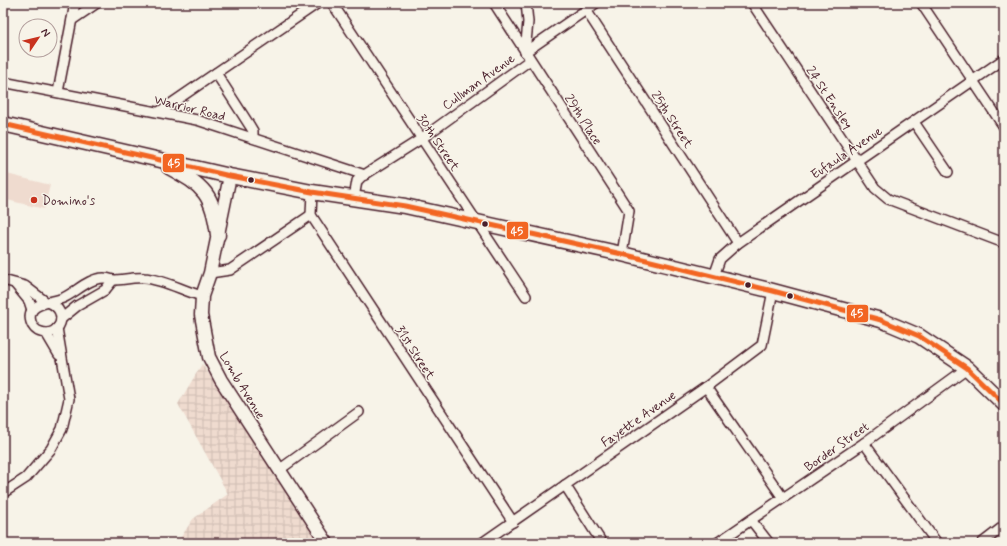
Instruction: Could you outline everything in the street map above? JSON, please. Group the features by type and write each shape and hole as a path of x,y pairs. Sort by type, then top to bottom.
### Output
{"main road":[{"path":"3,124 230,176 312,192 405,206 622,254 773,291 881,320 919,336 967,368 1004,404"},
{"path":"155,159 192,179 205,192 213,206 218,235"},
{"name":"Lomb Avenue","path":"230,176 210,273 202,296 201,315 209,357 221,380 327,543"}],"street":[{"path":"58,92 75,3"},
{"path":"72,20 97,3"},
{"path":"159,112 318,3"},
{"name":"30th Street","path":"332,3 526,296"},
{"name":"29th Place","path":"494,3 527,56 629,210 622,254"},
{"path":"526,3 528,22 527,56"},
{"name":"Cullman Avenue","path":"354,198 356,181 421,139 596,3"},
{"name":"24 St Ensley","path":"752,3 875,188 888,199 1004,243"},
{"path":"921,3 1004,126"},
{"name":"25th Street","path":"586,10 738,243"},
{"name":"Eufaula Avenue","path":"714,276 720,259 738,243 973,82 1004,59"},
{"path":"216,73 253,131 253,138"},
{"name":"Warrior Road","path":"3,82 197,120 365,174"},
{"path":"914,122 948,172"},
{"path":"210,273 230,270 311,215 312,192"},
{"name":"31st Street","path":"311,215 513,522"},
{"path":"32,310 36,306 62,299 93,281 104,278 113,280 144,278 202,296"},
{"path":"3,280 25,286 59,309 61,319"},
{"path":"3,493 26,478 51,449 62,429 69,399 57,328 61,319 77,306 105,290 113,280"},
{"path":"14,283 30,301 32,310 30,318 36,330 46,333 57,328"},
{"name":"Fayette Avenue","path":"482,543 706,387 762,345 773,291"},
{"path":"46,333 64,365"},
{"name":"Border Street","path":"717,543 864,443 967,368"},
{"path":"706,387 783,498"},
{"path":"279,470 359,412"},
{"path":"864,443 936,543"},
{"path":"564,485 602,543"},
{"path":"751,520 768,543"},
{"path":"982,543 1004,526"}],"shaded area":[{"path":"3,173 50,185 44,209 3,199"},
{"path":"202,364 320,543 177,543 193,519 228,494 178,404"}],"transit line":[{"name":"45","path":"3,124 230,176 312,192 405,206 622,254 773,291 881,320 919,336 967,368 1004,404"}],"place":[{"name":"Domino's","path":"34,200"}]}
